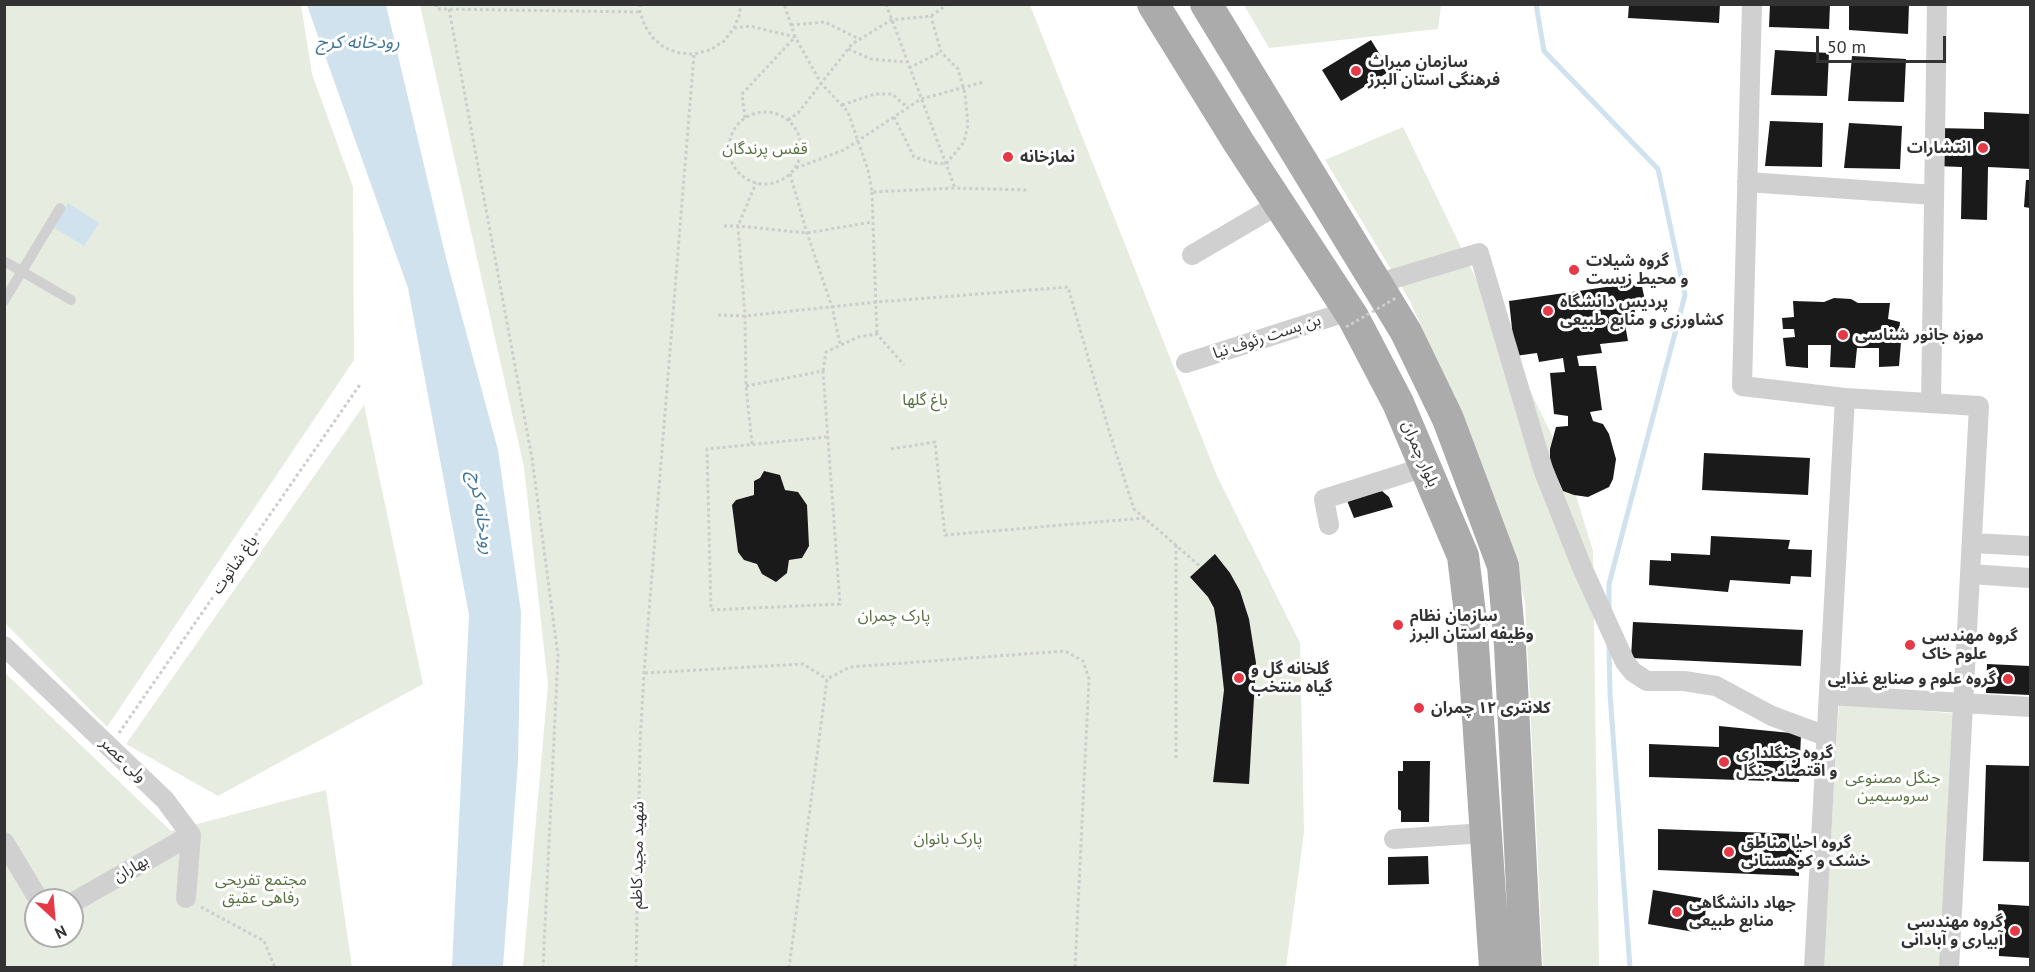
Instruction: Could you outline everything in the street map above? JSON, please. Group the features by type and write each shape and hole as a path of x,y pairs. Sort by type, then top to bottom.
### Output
{"main road":[{"name":"بلوار چمران","path":"1153,4 1279,204 1398,403 1463,556 1472,630 1495,968"},
{"path":"1206,4 1386,291 1448,419 1503,566 1510,646 1526,968"}],"street":[{"path":"1752,4 1742,386 1845,398 1979,406 1949,968"},
{"path":"1931,403 1937,4"},
{"path":"1747,182 1934,195"},
{"path":"1192,255 1279,204"},
{"path":"1386,291 1479,253 1543,469 1581,565 1625,662 1633,672 1647,681 1684,681 1716,686 1772,716 1826,736"},
{"name":"بن بست رئوف نیا","path":"1186,363 1348,319"},
{"path":"1814,968 1845,398"},
{"path":"1329,525 1324,500 1425,467"},
{"path":"1971,543 2031,546"},
{"path":"1970,574 2031,578"},
{"name":"ولی عصر","path":"4,646 165,800 191,835"},
{"path":"1829,695 2031,707"},
{"path":"1394,839 1485,833"},
{"path":"186,898 191,835"},
{"name":"بهاران","path":"84,896 191,835"},
{"path":"4,842 32,888"}],"lane":[{"path":"4,302 60,208"},
{"path":"4,261 70,300"}],"path":[{"path":"436,4 437,9 640,12"},
{"path":"640,4 640,12 649,32 665,48 679,53 694,54 710,50 724,41 734,28 741,4"},
{"path":"784,4 795,37 821,83 848,112 868,170 872,192 877,334 904,365"},
{"path":"886,4 955,188"},
{"path":"788,120 798,113 848,49 859,39 891,20 931,16 948,4"},
{"path":"449,9 532,458 558,656 543,968"},
{"path":"931,16 941,52 958,69 964,88 968,125 964,142 946,164"},
{"path":"791,25 825,22 859,39"},
{"path":"734,28 750,26 795,37"},
{"path":"745,118 742,94 795,37"},
{"path":"848,49 871,59 907,62"},
{"path":"909,68 941,52"},
{"name":"شهید مجید کاظم","path":"636,968 640,743 694,54"},
{"path":"795,168 844,150 921,99 984,82"},
{"path":"842,105 875,94 892,94 908,108"},
{"path":"755,113 778,114 788,120 796,129 801,140 801,152 795,168 780,181 768,184 756,183 744,178 735,169 730,158 731,136 737,126 745,118 755,113"},
{"path":"894,117 914,157 946,164"},
{"path":"790,174 832,307 840,344"},
{"path":"752,444 746,386 745,316 738,226 756,183"},
{"path":"872,192 955,188 1027,190"},
{"path":"724,226 807,233 872,222"},
{"path":"718,315 745,316 877,302 1068,287 1109,431 1134,508 1201,567"},
{"path":"1348,319 1386,291"},
{"path":"827,437 707,449 711,610 840,604 823,371 826,352 858,337 877,334"},
{"path":"746,386 823,371"},
{"name":"باغ شاتوت","path":"109,747 361,383"},
{"path":"891,449 935,442 945,535 1145,518"},
{"path":"1176,545 1176,758"},
{"path":"827,680 850,667 862,666 1065,651 1083,661 1089,679 1075,968"},
{"path":"645,673 803,664 827,680"},
{"path":"789,968 827,680"},
{"path":"186,898 264,941 275,968"}],"green space":[{"path":"4,5 301,5 312,74 353,187 354,360 107,727 5,623"},
{"name":"پارک چمران","path":"420,5 1030,5 1217,476 1300,643 1304,832 1286,967 523,967 548,685 524,467"},
{"path":"1244,5 1441,5 1438,29 1269,48"},
{"path":"1403,127 1568,469 1593,551 1599,967 1543,967 1525,601 1478,454 1410,301 1325,160"},
{"path":"364,405 423,684 218,796 126,744"},
{"name":"مجتمع تفریحی رفاهی عقیق","path":"4,672 171,831 326,790 352,967 5,967"},
{"name":"جنگل مصنوعی سروسیمین","path":"1839,703 1958,714 1940,967 1823,968"}],"water":[{"name":"رودخانه کرج","path":"307,5 386,5 446,258 498,450 521,612 518,761 503,967 452,967 469,615 408,288"},
{"path":"68,203 99,223 84,246 53,227"}],"building":[{"path":"1629,4 1720,4 1719,23 1628,18"},
{"path":"1770,4 1830,4 1829,29 1769,27"},
{"path":"1849,4 1909,4 1908,34 1849,30"},
{"name":"سازمان میراث فرهنگی استان البرز","path":"1371,40 1390,71 1341,101 1322,70"},
{"path":"1775,50 1829,53 1827,96 1771,95"},
{"path":"1852,56 1906,59 1904,102 1848,101"},
{"name":"انتشارات","path":"1984,112 2030,114 2030,169 1988,167 1987,220 1961,219 1962,167 1936,166 1936,128 1984,129"},
{"path":"1770,121 1823,123 1822,167 1765,166"},
{"path":"1849,123 1902,126 1900,169 1844,168"},
{"path":"2026,180 2030,180 2030,208 2024,207"},
{"path":"1641,282 1646,305 1634,306 1636,318 1624,319 1628,341 1600,344 1602,353 1577,356 1579,366 1596,366 1602,410 1590,412 1593,421 1603,424 1609,434 1616,459 1613,479 1609,487 1588,497 1574,495 1563,491 1550,462 1550,449 1556,427 1568,426 1568,416 1554,414 1550,373 1565,372 1563,358 1539,362 1537,353 1515,356 1509,301"},
{"name":"موزه جانور شناسی","path":"1834,298 1851,299 1858,303 1890,303 1888,319 1900,322 1899,332 1891,331 1890,340 1901,342 1899,366 1879,367 1879,348 1857,348 1855,368 1830,367 1831,345 1808,345 1808,368 1786,366 1783,338 1795,337 1794,329 1783,329 1782,318 1794,317 1793,301 1824,302"},
{"path":"1704,453 1810,458 1808,495 1702,490"},
{"path":"764,471 780,475 785,490 798,492 807,505 809,546 802,558 789,560 787,573 776,582 762,574 757,564 744,560 738,552 732,505 736,500 754,495 754,481 760,478"},
{"path":"1382,491 1389,497 1393,507 1354,518 1346,498"},
{"path":"1711,536 1790,540 1788,549 1812,550 1811,577 1791,576 1790,584 1730,580 1728,592 1649,585 1650,560 1671,561 1671,553 1710,555"},
{"name":"گلخانه گل و گیاه منتخب","path":"1215,554 1240,591 1249,619 1256,663 1249,784 1213,782 1224,690 1217,626 1214,608 1208,597 1190,577"},
{"path":"1633,622 1803,630 1801,666 1631,658"},
{"name":"گروه علوم و صنایع غذایی","path":"1987,664 2030,666 2030,695 1986,693"},
{"name":"گروه جنگلداری و اقتصاد جنگل","path":"1719,726 1801,734 1799,782 1649,777 1649,744 1719,747"},
{"path":"1403,761 1430,761 1429,822 1401,822 1401,811 1398,809 1398,771 1403,771"},
{"path":"1986,765 2030,766 2030,862 1983,861"},
{"name":"گروه احیا مناطق خشک و کوهستانی","path":"1658,829 1799,834 1799,876 1658,870"},
{"path":"1428,856 1429,884 1388,885 1388,857"},
{"name":"جهاد دانشگاهی منابع طبیعی","path":"1653,890 1707,899 1704,925 1694,932 1648,924"},
{"name":"گروه مهندسی آبیاری و آبادانی","path":"1998,904 2030,906 2030,958 1999,956"}],"waterway":[{"path":"1536,4 1544,51 1658,169 1685,295 1609,584 1609,610"},
{"path":"1609,646 1610,694 1630,968"}],"place":[{"name":"سازمان میراث فرهنگی استان البرز","path":"1356,71"},
{"name":"انتشارات","path":"1983,148"},
{"name":"نمازخانه","path":"1008,157"},
{"name":"گروه شیلات و محیط زیست","path":"1574,270"},
{"name":"پردیس دانشگاه کشاورزی و منابع طبیعی","path":"1548,311"},
{"name":"موزه جانور شناسی","path":"1843,335"},
{"name":"سازمان نظام وظیفه استان البرز","path":"1398,625"},
{"name":"گروه مهندسی علوم خاک","path":"1910,645"},
{"name":"گلخانه گل و گیاه منتخب","path":"1239,678"},
{"name":"گروه علوم و صنایع غذایی","path":"2008,679"},
{"name":"کلانتری ۱۲ چمران","path":"1419,708"},
{"name":"گروه جنگلداری و اقتصاد جنگل","path":"1724,762"},
{"name":"گروه احیا مناطق خشک و کوهستانی","path":"1729,852"},
{"name":"جهاد دانشگاهی منابع طبیعی","path":"1677,912"},
{"name":"گروه مهندسی آبیاری و آبادانی","path":"2015,931"}],"park label":[{"name":"قفس پرندگان","path":"765,149"},
{"name":"باغ گلها","path":"925,400"},
{"name":"پارک بانوان","path":"948,839"}]}
